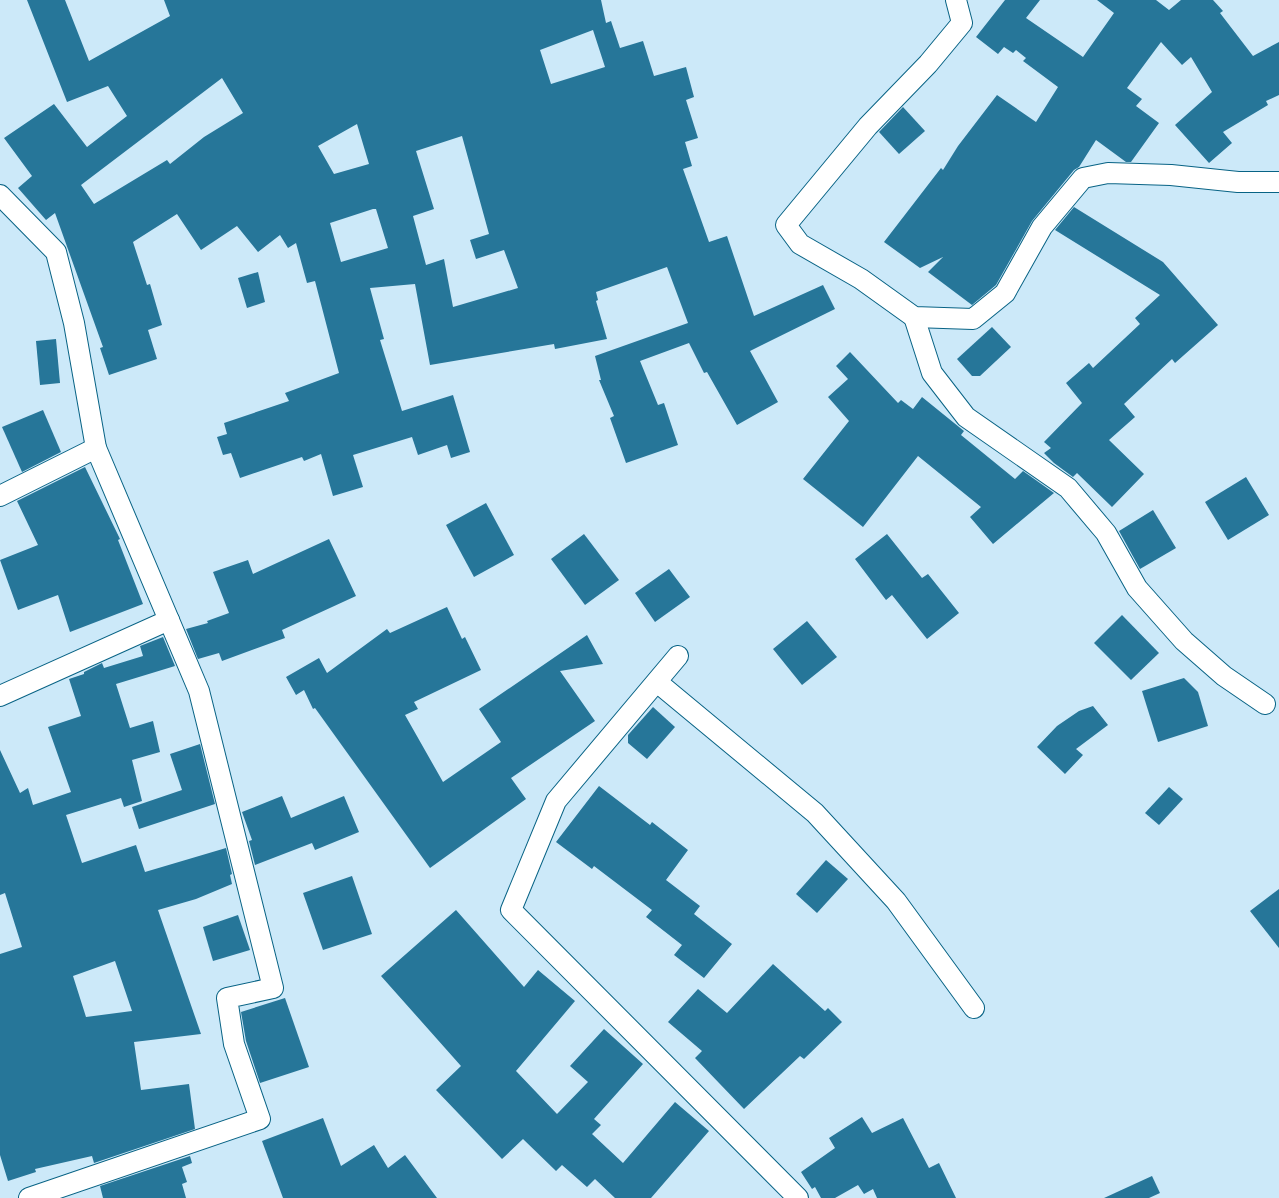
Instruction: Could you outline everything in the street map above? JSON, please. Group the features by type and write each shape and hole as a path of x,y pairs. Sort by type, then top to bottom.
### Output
{"street":[{"path":"956,0 962,23 928,64 868,126 786,225 800,244 861,279 914,317 973,319 1005,293 1042,227 1083,178 1108,173 1171,175 1238,182 1279,182"},
{"path":"0,195 56,252 74,323 96,448 200,691 273,988 227,998 234,1044 260,1119 29,1198"},
{"path":"914,317 932,373 966,417 1068,488 1106,533 1137,588 1184,641 1224,676 1265,704"},
{"path":"0,496 96,448"},
{"path":"0,696 169,620"},
{"path":"678,656 556,801 511,910 798,1198"},
{"path":"657,682 815,813 896,901 974,1008"}],"building":[{"path":"27,0 65,0 89,61 170,16 164,0 601,0 606,23 611,21 620,48 643,41 654,76 686,67 694,97 686,100 698,138 685,142 692,166 683,169 709,242 727,236 754,316 823,285 835,309 750,351 778,402 737,425 707,372 704,373 689,343 640,361 658,405 664,403 678,445 626,463 610,418 614,416 599,380 601,380 595,356 688,323 667,267 596,292 598,300 596,301 607,339 555,349 554,344 430,365 415,284 370,288 384,339 380,340 402,411 453,395 470,452 451,458 447,445 418,455 412,437 353,455 363,487 333,496 321,454 304,461 302,457 240,478 231,453 223,455 217,437 227,434 224,423 289,401 285,393 339,373 315,281 307,283 296,243 288,248 280,235 258,252 237,226 201,250 177,214 133,242 147,285 150,284 162,325 148,330 157,359 109,375 100,348 103,347 55,213 46,220 18,188 32,176 4,138 54,104 87,147 127,116 108,86 67,102","holes":["593,30 605,67 551,84 540,50","222,78 243,113 204,137 170,164 167,160 94,204 81,185","357,124 369,164 334,174 318,146","462,136 489,234 470,240 476,259 504,250 518,288 453,307 444,259 426,265 413,216 434,209 416,151","376,209 388,248 341,262 330,223"]},
{"path":"1005,0 1040,0 1026,18 1083,57 1114,13 1097,0 1156,0 1169,10 1181,0 1213,0 1223,11 1220,13 1253,56 1279,42 1279,95 1266,101 1268,105 1223,132 1232,143 1209,163 1175,125 1212,92 1191,57 1182,65 1161,42 1127,88 1142,99 1136,106 1159,123 1131,162 1126,162 1096,140 1079,167 1074,170 1032,221 996,285 972,305 928,272 943,257 920,268 884,242 941,168 943,170 958,146 997,95 1036,122 1058,87 1023,61 1026,58 1016,50 1013,53 1004,47 998,54 976,37"},
{"path":"903,107 925,131 899,154 879,132"},
{"path":"1074,207 1163,262 1218,325 1175,363 1172,359 1124,404 1135,417 1109,440 1144,474 1112,507 1077,473 1073,477 1054,463 1044,453 1051,448 1044,442 1082,403 1066,383 1089,363 1093,368 1140,324 1135,318 1160,295 1055,230"},
{"path":"258,272 265,302 247,308 238,278"},
{"path":"992,327 1011,347 980,376 972,376 957,359"},
{"path":"56,339 60,383 40,385 36,341"},
{"path":"850,352 898,403 901,400 913,409 922,397 964,431 961,435 1015,479 1023,471 1054,493 993,544 970,517 981,507 918,456 863,527 803,479 849,421 828,397 848,379 836,366"},
{"path":"43,410 61,452 22,472 2,427"},
{"path":"85,467 120,539 118,540 143,604 70,632 58,595 18,610 0,560 38,545 17,501"},
{"path":"1246,477 1269,515 1228,540 1205,502"},
{"path":"486,503 514,555 474,577 446,525"},
{"path":"1153,510 1176,548 1140,569 1119,531"},
{"path":"584,534 619,580 585,605 551,559"},
{"path":"887,534 922,578 928,574 959,613 927,639 892,595 886,600 855,559"},
{"path":"329,539 356,596 282,630 285,638 222,661 219,653 198,659 186,629 208,623 207,621 229,613 213,572 248,560 253,574"},
{"path":"669,569 690,597 655,622 635,593"},
{"path":"447,607 462,639 465,637 481,670 414,702 418,709 405,715 443,782 501,742 479,709 587,635 603,664 560,671 595,721 511,778 526,799 430,868 315,708 313,709 304,690 296,695 286,677 319,658 327,673 387,629 390,633"},
{"path":"1122,615 1159,653 1131,680 1094,643"},
{"path":"807,621 837,657 802,685 773,649"},
{"path":"163,637 175,666 116,684 130,728 153,721 160,752 132,760 142,801 124,807 121,798 66,815 82,863 136,845 145,872 226,848 232,884 196,899 158,910 201,1034 134,1042 141,1090 189,1084 195,1129 94,1163 92,1156 35,1169 36,1172 8,1181 0,1155 0,954 22,947 5,893 0,895 0,750 20,793 28,788 33,805 71,792 48,727 81,716 69,679 84,674 102,663 104,668 143,656 140,646","holes":["115,961 132,1011 86,1017 73,976"]},
{"path":"1184,678 1198,692 1208,726 1158,742 1142,691"},
{"path":"1093,706 1108,725 1076,749 1083,755 1065,774 1037,747 1057,726 1079,711"},
{"path":"653,707 675,727 647,759 628,743 628,735"},
{"path":"200,744 215,804 139,829 132,807 182,790 170,754"},
{"path":"599,786 650,825 652,822 688,850 666,880 700,906 694,914 732,944 704,978 674,955 682,945 646,917 652,910 594,866 592,869 556,842"},
{"path":"1169,787 1183,799 1159,825 1145,813"},
{"path":"282,796 291,818 344,796 359,832 315,850 312,843 255,865 249,841 252,840 242,812"},
{"path":"826,860 848,879 817,913 796,894"},
{"path":"352,876 372,934 323,950 303,893"},
{"path":"1279,889 1279,948 1250,911"},
{"path":"456,910 524,987 538,970 575,1001 516,1071 557,1114 588,1082 570,1066 604,1029 643,1064 594,1119 601,1125 592,1134 623,1163 675,1102 709,1131 651,1198 615,1198 595,1179 587,1187 562,1165 556,1171 523,1139 502,1159 436,1090 461,1066 381,976"},
{"path":"238,915 250,950 213,961 203,927"},
{"path":"773,964 825,1011 828,1008 842,1022 804,1059 800,1056 744,1109 695,1058 702,1051 668,1022 698,989 727,1013"},
{"path":"285,998 309,1067 260,1083 246,1041 241,1012"},
{"path":"862,1117 872,1133 903,1118 929,1168 939,1163 956,1198 877,1198 873,1189 864,1194 858,1185 835,1198 821,1198 815,1187 812,1189 801,1172 835,1148 829,1138"},
{"path":"323,1118 341,1166 374,1145 388,1168 405,1155 437,1198 283,1198 262,1141"},
{"path":"190,1156 192,1163 182,1167 187,1182 182,1184 186,1198 103,1198 100,1186"},
{"path":"1152,1176 1160,1193 1149,1198 1104,1198"}]}
